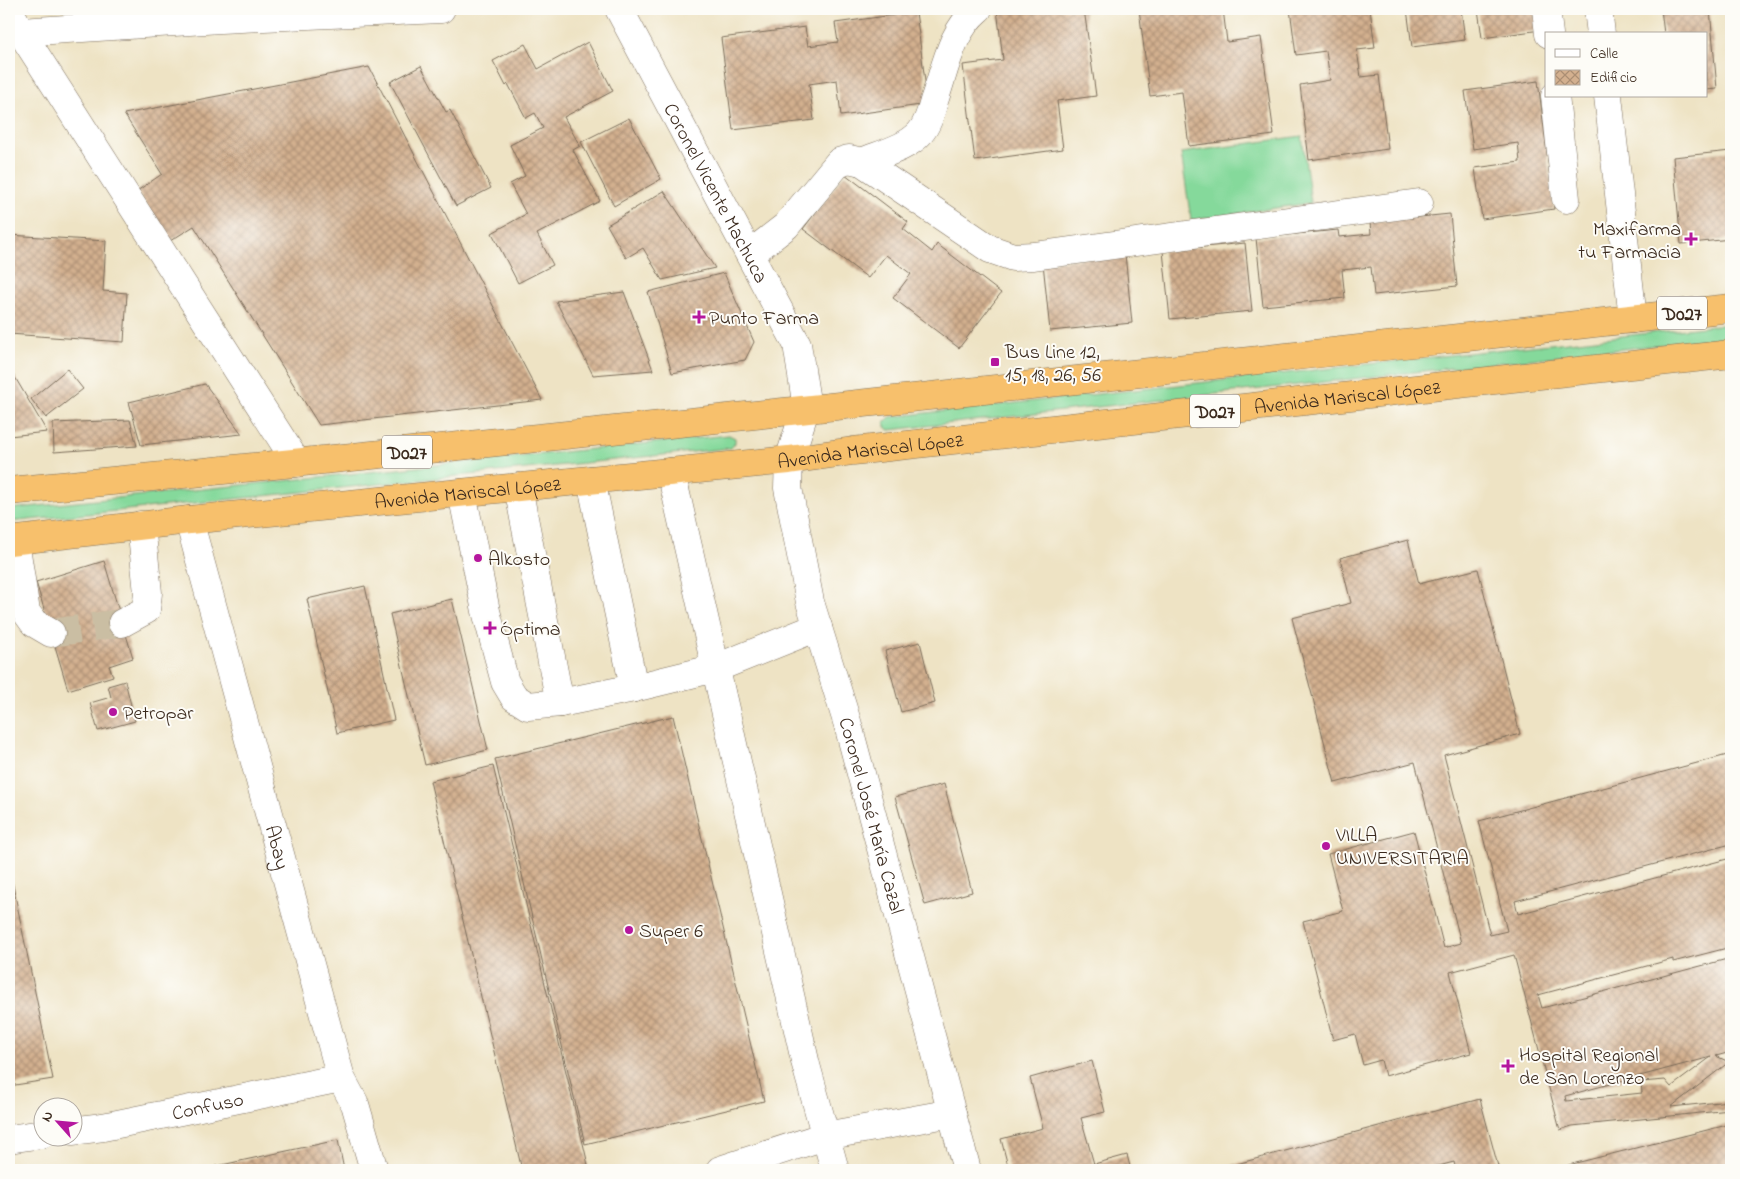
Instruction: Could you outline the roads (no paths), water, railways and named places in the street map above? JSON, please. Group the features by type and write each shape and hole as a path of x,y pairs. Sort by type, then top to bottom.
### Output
{"highway":[{"name":"D027","path":"9,491 297,464 1731,308"},
{"name":"Avenida Mariscal López","path":"12,541 140,525 790,460 863,450 1731,354"}],"street":[{"path":"15,21 441,9"},
{"name":"Coronel Vicente Machuca","path":"619,9 797,344 805,395 805,410"},
{"path":"862,162 909,143 921,133 928,120 956,36 968,16 978,9"},
{"path":"1546,9 1549,32"},
{"path":"1598,9 1601,32"},
{"path":"15,21 297,464"},
{"path":"1555,98 1566,199"},
{"path":"1608,98 1634,319"},
{"path":"750,254 786,226 839,162 849,159 862,162 990,249 1013,257 1034,256 1419,203"},
{"name":"Coronel José María Cazal","path":"805,410 790,460 788,488 810,602 850,735 967,1170"},
{"path":"671,472 806,1065 835,1170"},
{"path":"591,480 634,688"},
{"path":"518,487 560,702"},
{"path":"462,493 486,611 505,682 514,697 528,706 634,688 716,668 818,627"},
{"name":"Abay","path":"189,520 341,1078 356,1104 374,1170"},
{"path":"122,623 146,610 148,593 140,525"},
{"path":"12,541 26,612 34,623 51,633"},
{"name":"Confuso","path":"82,1130 341,1078"},
{"path":"720,1170 826,1136 952,1113"},
{"path":"9,1139 32,1136"}],"tunnel":[{"path":"51,633 122,623"}],"place":[{"name":"Maxifarma tu Farmacia","path":"1691,239"},
{"name":"Punto Farma","path":"699,317"},
{"name":"Bus Line 12, 15, 18, 26, 56","path":"995,362"},
{"name":"Alkosto","path":"478,558"},
{"name":"Óptima","path":"490,628"},
{"name":"Petropar","path":"113,712"},
{"name":"VILLA UNIVERSITARIA","path":"1326,846"},
{"name":"Super 6","path":"629,930"},
{"name":"Hospital Regional de San Lorenzo","path":"1508,1066"}]}
